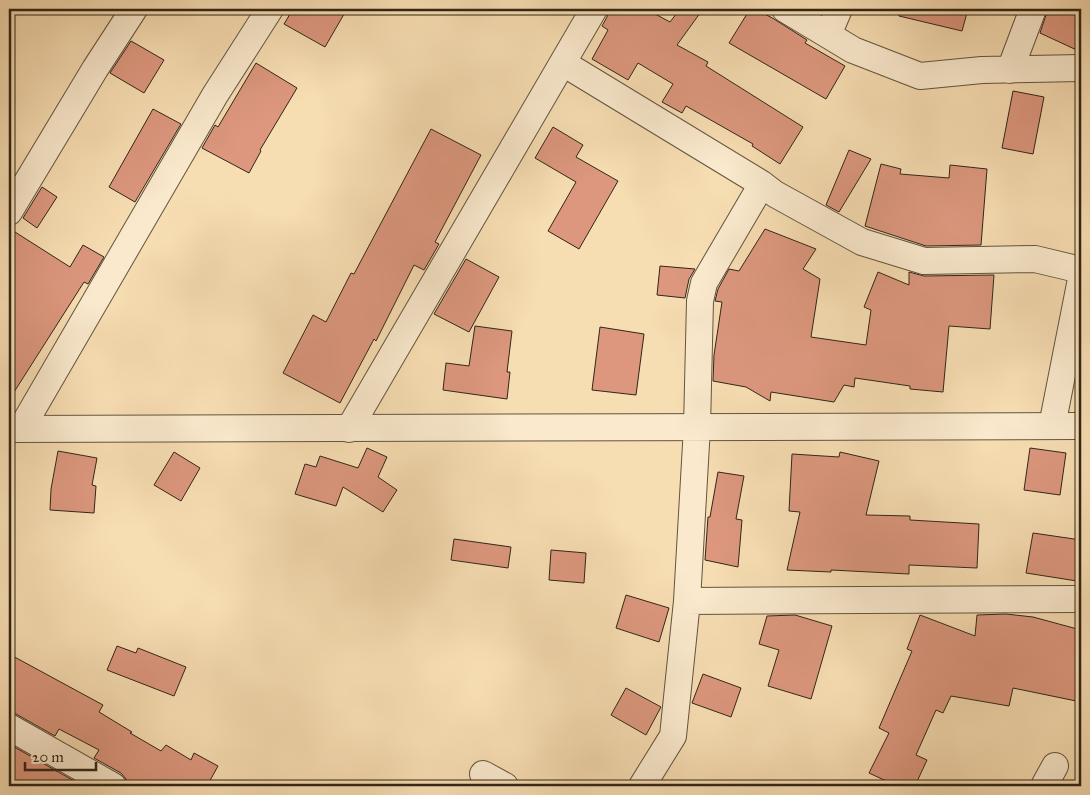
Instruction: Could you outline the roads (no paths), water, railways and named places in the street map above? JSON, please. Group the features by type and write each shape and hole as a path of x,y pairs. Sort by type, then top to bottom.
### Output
{"street":[{"path":"9,212 95,69 134,9"},
{"path":"15,429 215,95 270,9"},
{"path":"349,429 594,9"},
{"path":"785,9 853,50 920,76 982,70 1081,68"},
{"path":"828,35 839,9"},
{"path":"1010,70 1033,9"},
{"path":"563,63 762,184 775,194 862,242 924,261 1035,259 1081,270"},
{"path":"642,786 674,736 687,601 697,427 700,301 704,283 762,184"},
{"path":"1052,426 1081,279"},
{"path":"15,429 1081,426"},
{"path":"687,601 1081,599"},
{"path":"9,727 113,786"}]}
